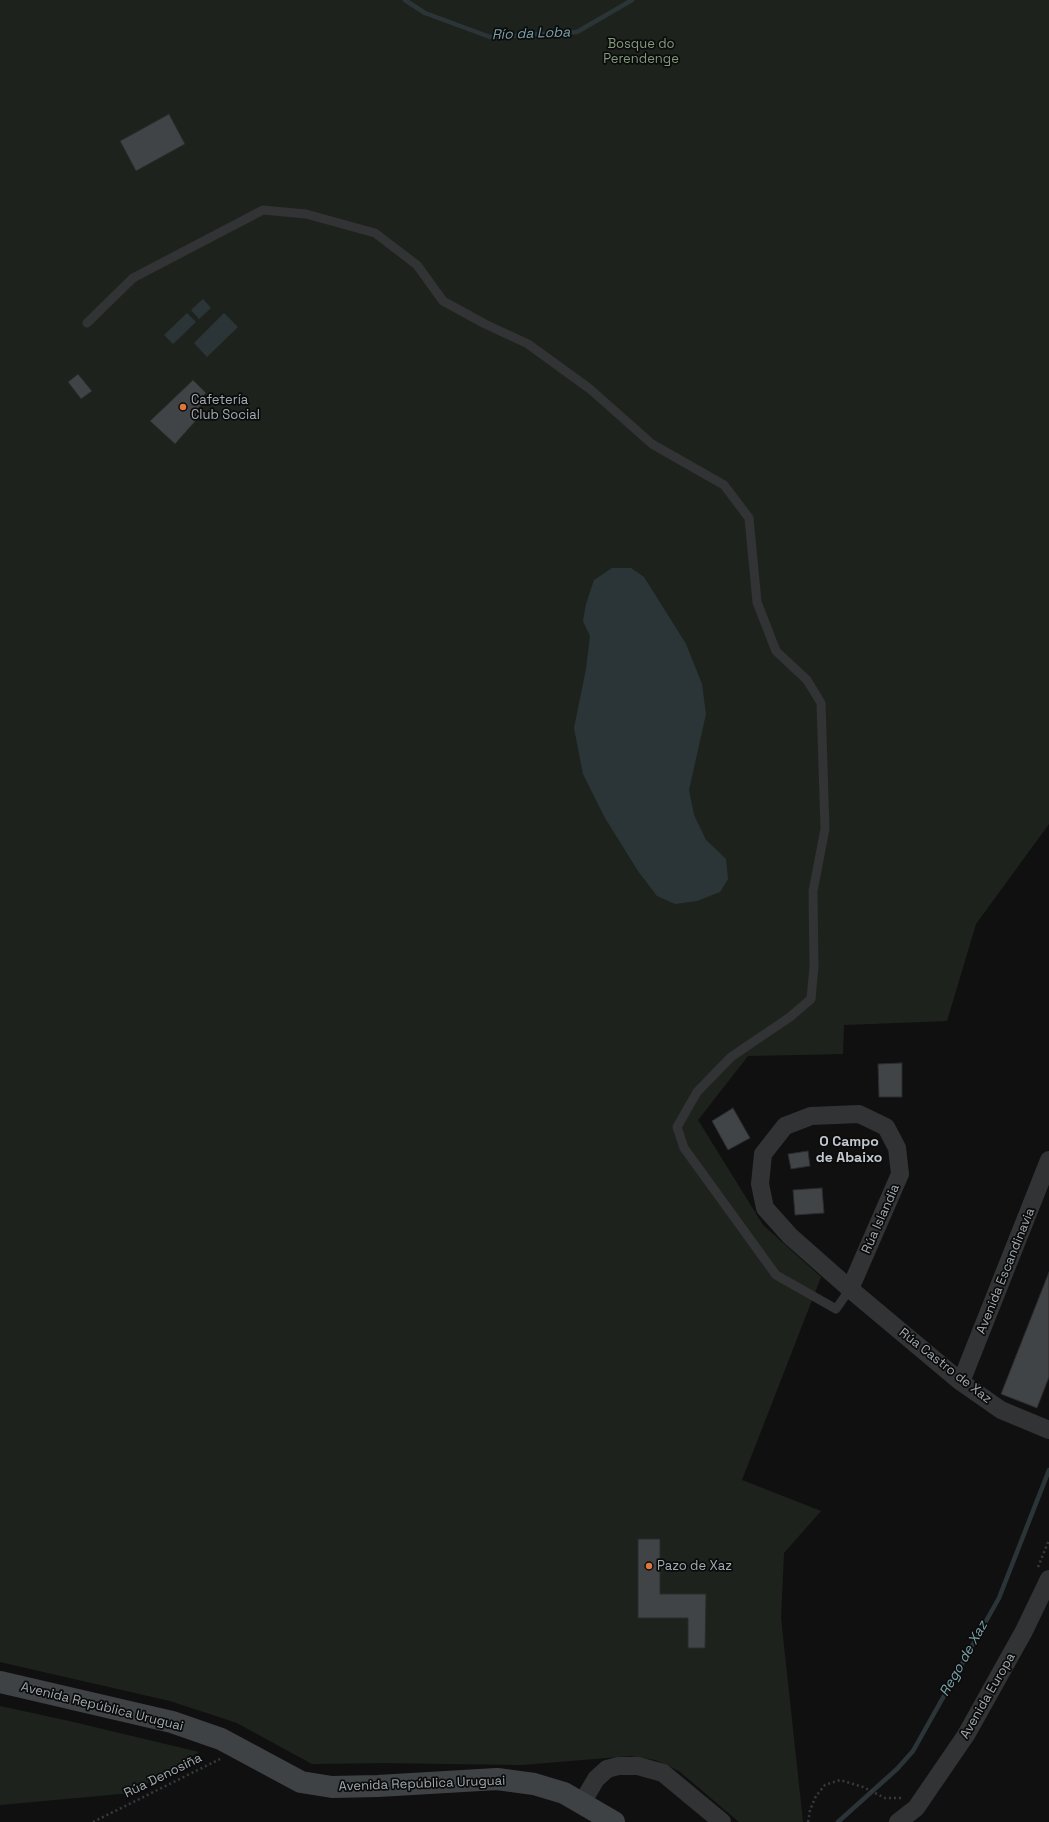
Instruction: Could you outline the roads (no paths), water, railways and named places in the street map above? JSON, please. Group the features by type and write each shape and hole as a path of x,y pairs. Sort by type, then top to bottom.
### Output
{"street":[{"name":"Rúa Islandia","path":"859,1114 886,1127 897,1148 900,1174 850,1289 790,1236 765,1208 760,1184 763,1154 785,1126 811,1116 859,1114"},
{"name":"Avenida Escandinavia","path":"961,1382 1049,1160"},
{"name":"Rúa Castro de Xaz","path":"850,1289 961,1382 1001,1410 1049,1430"},
{"name":"Avenida Europa","path":"898,1822 911,1809 966,1735 1024,1631 1049,1579"},
{"name":"Avenida República Uruguai","path":"0,1682 172,1722 221,1739 241,1748 270,1766 301,1782 332,1787 497,1779 534,1784 564,1793 614,1822"},
{"path":"582,1803 596,1779 607,1770 618,1766 638,1766 663,1773 722,1822"}],"lane":[{"path":"86,323 133,278 263,210 306,214 375,233 417,265 443,301 485,324 528,344 590,389 652,444 724,486 749,518 757,602 776,651 807,680 821,703 825,829 813,891 814,966 811,999 790,1017 731,1057 697,1092 676,1127 684,1148 776,1275 836,1309 850,1289"}],"waterway":[{"name":"Río da Loba","path":"405,0 425,13 490,37 577,32 632,0"},
{"name":"Rego de Xaz","path":"838,1822 897,1769 913,1751 999,1598 1049,1470"}],"place":[{"name":"Cafetería Club Social","path":"183,407"},
{"name":"Pazo de Xaz","path":"649,1566"}],"district":[{"name":"O Campo de Abaixo","path":"849,1150"}],"park label":[{"name":"Bosque do Perendenge","path":"641,52"}]}
